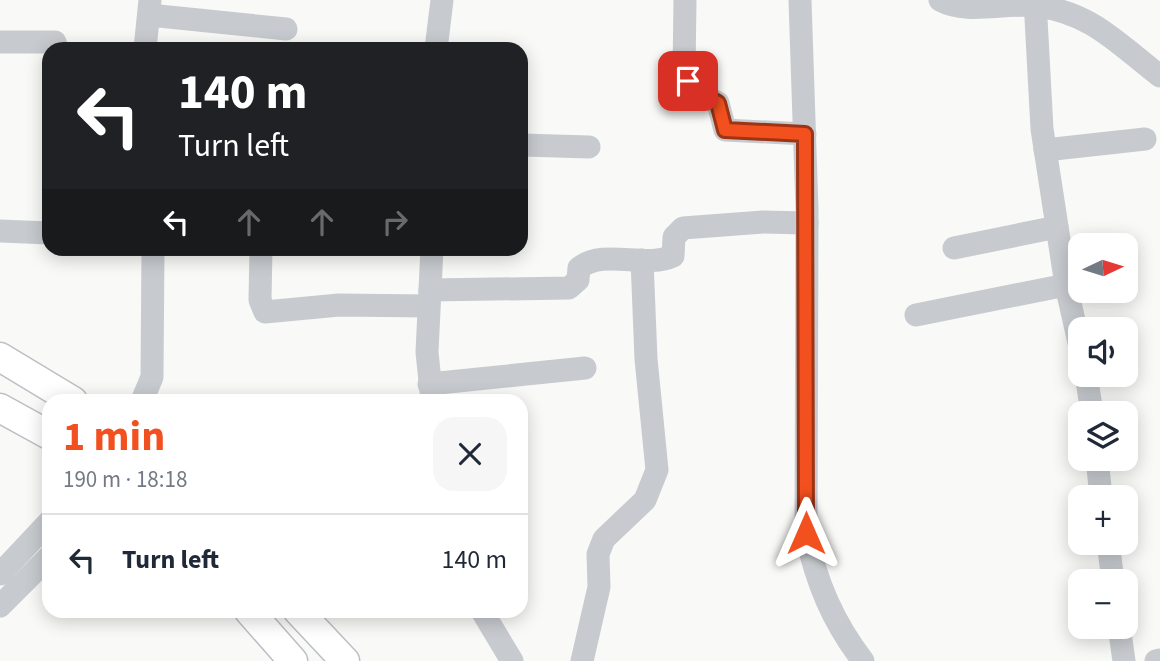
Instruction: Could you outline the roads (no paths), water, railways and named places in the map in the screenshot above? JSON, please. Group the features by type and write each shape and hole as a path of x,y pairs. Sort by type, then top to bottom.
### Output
{"main road":[{"path":"0,357 61,394"},
{"path":"0,408 42,431"},
{"path":"255,618 293,661"},
{"path":"305,618 345,661"}],"street":[{"path":"437,42 442,0"},
{"path":"685,0 684,72 692,89 718,103 725,130 805,134"},
{"path":"800,0 807,223 806,533 815,574 829,607 844,636 863,661"},
{"path":"940,0 948,5 970,7 1035,3 1087,19 1107,31 1160,76"},
{"path":"1035,3 1045,150 1073,317"},
{"path":"146,42 150,7 286,29"},
{"path":"0,43 42,42"},
{"path":"1045,150 1145,139"},
{"path":"528,145 589,147"},
{"path":"261,256 260,300 265,312 569,288 578,280 579,268 593,260 642,260 673,256 674,237 683,228 763,222 807,223"},
{"path":"954,248 1057,227"},
{"path":"0,230 42,233"},
{"path":"145,394 152,377 153,256"},
{"path":"432,256 429,298 431,392 585,368"},
{"path":"582,661 599,587 598,554 604,539 645,500 657,470 644,335 642,260"},
{"path":"916,315 1066,285"},
{"path":"0,574 42,529"},
{"path":"0,606 42,564"},
{"path":"486,618 512,661"},
{"path":"1121,639 1124,661"}]}
